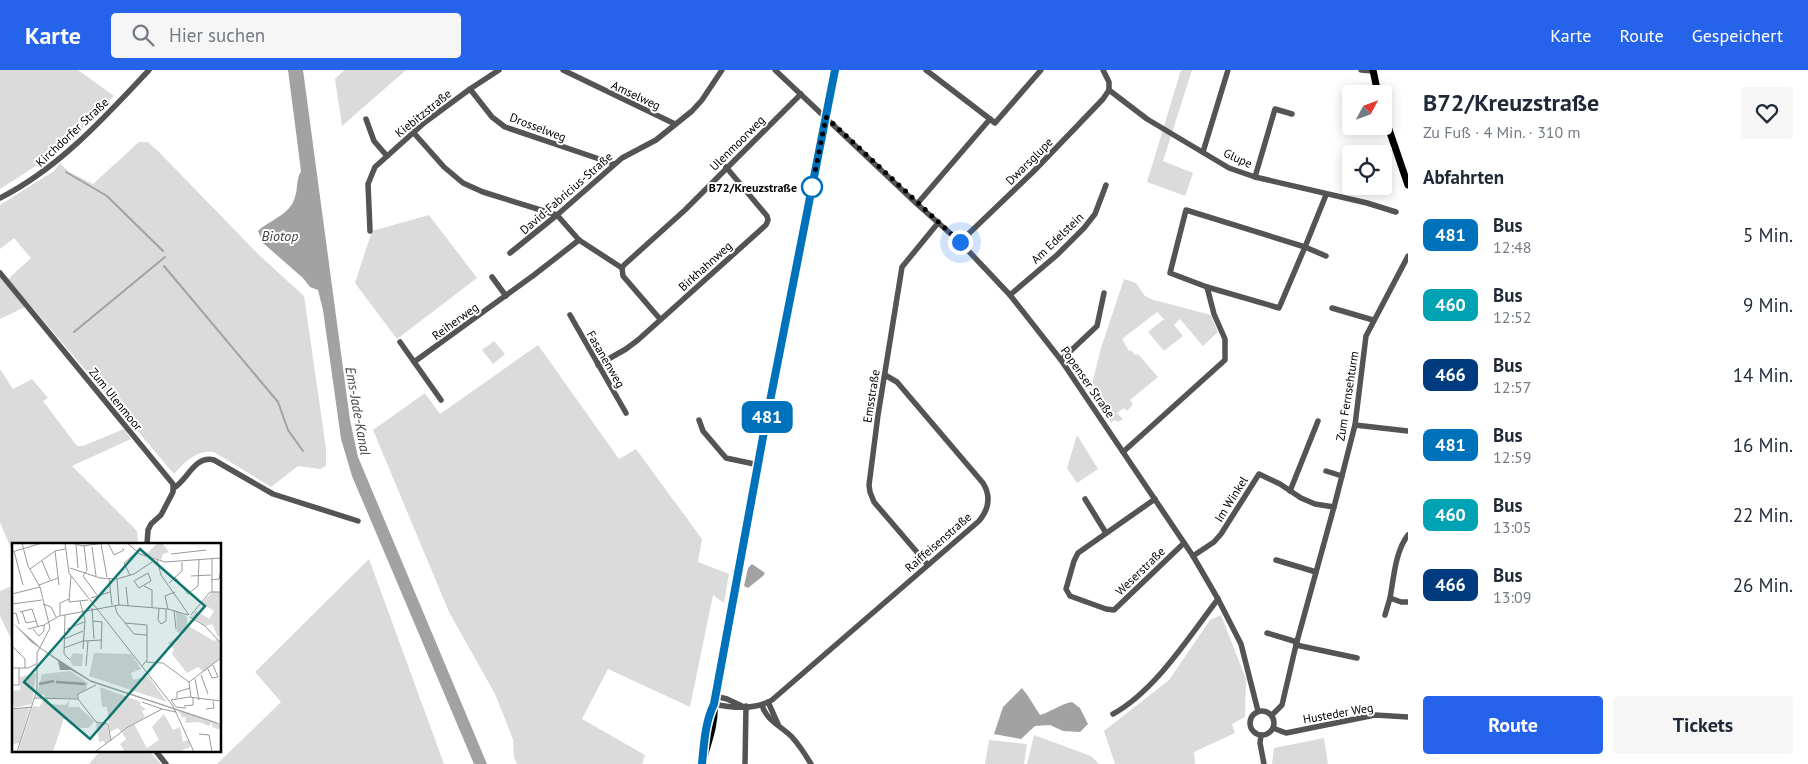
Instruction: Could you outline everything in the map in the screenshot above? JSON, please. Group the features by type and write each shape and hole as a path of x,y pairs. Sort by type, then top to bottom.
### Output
{"main road":[{"path":"702,764 708,720 714,700 835,70"},
{"path":"1373,70 1376,85"},
{"path":"1391,135 1408,185"}],"street":[{"name":"Kirchdorfer Straße","path":"0,198 36,177 52,165 93,128 149,70"},
{"name":"Kiebitzstraße","path":"370,231 368,184 375,167 413,132 470,88 499,70"},
{"name":"Amselweg","path":"562,70 674,124"},
{"name":"David-Fabricius-Straße","path":"510,253 557,215 614,164 656,140 702,100 722,70"},
{"name":"Popenser Straße","path":"775,70 960,242 1010,295 1061,360 1193,556 1218,599 1241,644 1258,711"},
{"path":"926,70 995,122 1041,70"},
{"path":"1103,70 1109,82 1109,90"},
{"path":"1202,152 1228,70"},
{"path":"1361,70 1373,70"},
{"name":"Drosselweg","path":"470,88 492,117 505,127 614,164"},
{"name":"Glupe","path":"1109,90 1133,110 1229,168 1255,177 1396,212"},
{"name":"Dwarsglupe","path":"960,242 1033,172 1103,100 1109,90"},
{"name":"Ulenmoorweg","path":"622,268 685,210 801,94"},
{"path":"1255,177 1275,109 1292,114"},
{"path":"366,119 374,141 387,156"},
{"path":"917,204 990,119"},
{"path":"413,132 444,167 463,183 483,192 557,215 579,240 622,268 623,276 660,319"},
{"name":"Birkhahnweg","path":"598,365 626,349 766,226 767,216 726,168"},
{"name":"Am Edelstein","path":"1010,295 1057,255 1084,228 1095,214 1106,185"},
{"path":"1326,195 1306,247 1279,308 1207,287 1170,273 1186,210 1306,247 1326,256"},
{"name":"Emsstraße","path":"928,565 874,502 870,492 877,424 902,267 938,223"},
{"name":"Reiherweg","path":"414,362 506,296 579,240"},
{"name":"Zum Fernsehturm","path":"1272,715 1282,705 1355,425 1366,336 1408,256"},
{"name":"Zum Ulenmoor","path":"0,273 170,479 174,488"},
{"path":"492,277 506,296"},
{"path":"1124,452 1225,360 1225,340 1214,314 1207,287"},
{"path":"1061,360 1097,326 1104,293"},
{"path":"1332,308 1373,320"},
{"name":"Fasanenweg","path":"570,315 626,413"},
{"path":"400,342 441,400"},
{"name":"Raiffeisenstraße","path":"765,703 928,565 983,516 988,505 988,493 983,483 897,382 885,375"},
{"path":"699,420 703,431 726,458 759,465"},
{"path":"1290,491 1318,421"},
{"path":"1355,425 1408,431"},
{"path":"147,543 148,530 151,524 161,515 174,488 182,483 200,460 207,458 214,460 273,494 358,521"},
{"path":"1326,471 1342,476"},
{"name":"Im Winkel","path":"1193,556 1214,542 1221,534 1258,474 1315,504 1334,507"},
{"path":"1085,499 1106,533"},
{"name":"Weserstraße","path":"1155,499 1078,553 1066,589 1070,596 1106,610 1114,610 1184,543"},
{"path":"1385,615 1398,554 1402,542 1408,535"},
{"path":"1276,560 1316,572"},
{"path":"1390,598 1401,602 1408,602"},
{"path":"1113,714 1126,707 1166,668 1218,599"},
{"path":"1267,633 1297,644 1357,658"},
{"path":"714,700 731,708 765,703 779,726 803,750 811,764"},
{"path":"744,706 746,764"},
{"path":"1258,711 1266,711 1272,715 1273,728 1268,733 1261,735 1254,732 1250,724 1252,716 1258,711"},
{"name":"Husteder Weg","path":"1273,728 1286,733 1375,715 1408,717"},
{"path":"1261,735 1260,742 1264,764"},
{"path":"157,752 166,764"}],"shaded area":[{"path":"0,70 78,70 114,96 79,132 42,162 0,189"},
{"path":"344,70 406,70 342,126 335,79"},
{"path":"1181,70 1192,70 1163,161 1193,173 1185,196 1147,182"},
{"path":"139,142 148,142 158,151 259,255 304,296 326,448 326,466 320,469 298,466 271,487 214,452 208,452 192,457 174,474 8,279 31,258 14,238 0,249 0,205 54,171 60,163 69,172 93,184"},
{"path":"429,215 477,278 397,339 355,283 372,231"},
{"path":"0,277 25,307 0,319"},
{"path":"1124,279 1136,283 1145,296 1154,300 1211,315 1218,332 1203,346 1180,319 1174,325 1183,336 1164,351 1148,332 1164,319 1157,312 1122,339 1129,351 1131,350 1135,355 1138,354 1158,377 1130,400 1133,404 1127,411 1124,408 1117,413 1123,419 1118,422 1114,420 1111,423 1090,392 1101,348"},
{"path":"494,341 505,354 493,364 482,350"},
{"path":"538,345 619,459 636,449 702,539 698,562 729,574 724,603 713,595 690,707 608,669 582,719 645,755 642,764 517,764 514,757 513,739 495,694 449,612 373,430 425,393 440,414"},
{"path":"0,369 13,389 32,379 48,398 43,401 77,446 83,446 124,429 131,439 72,466 137,531 138,543 12,543 12,551 0,522"},
{"path":"1077,435 1098,469 1077,483 1067,468"},
{"path":"369,559 444,764 217,764 281,702 255,672"},
{"path":"12,586 12,641 0,616 0,591"},
{"path":"1221,615 1246,679 1245,717 1232,724 1235,733 1194,752 1195,764 1115,764 1104,731 1169,680 1210,620"},
{"path":"1034,735 1091,756 1099,764 1027,764"},
{"path":"1324,738 1328,764 1272,764 1274,748"},
{"path":"989,740 1027,744 1024,764 985,764"},
{"path":"99,752 150,752 161,764 89,764"}],"water":[{"name":"Biotop","path":"288,70 303,70 350,420 358,457 487,764 474,764 352,476 341,439 323,310 318,290 310,287 303,278 263,243 258,231 285,213 293,203 301,171"},
{"path":"752,564 765,573 748,588 744,586 748,568"},
{"path":"1022,688 1040,715 1063,704 1072,702 1080,708 1088,724 1080,732 1063,731 1050,725 1035,726 1021,739 994,734 1003,707"}],"waterway":[{"path":"66,172 107,196 163,251"},
{"path":"74,332 165,257"},
{"path":"164,266 278,402 288,430 303,451"}],"bus line":[{"name":"481","path":"702,764 706,728 710,711 714,704 763,437 835,70"}],"place":[{"name":"B72/Kreuzstraße","path":"812,187"}],"route":[{"path":"812,187 826,117 917,204 960,242"}],"water label":[{"name":"Ems-Jade-Kanal","path":"358,411"}]}
